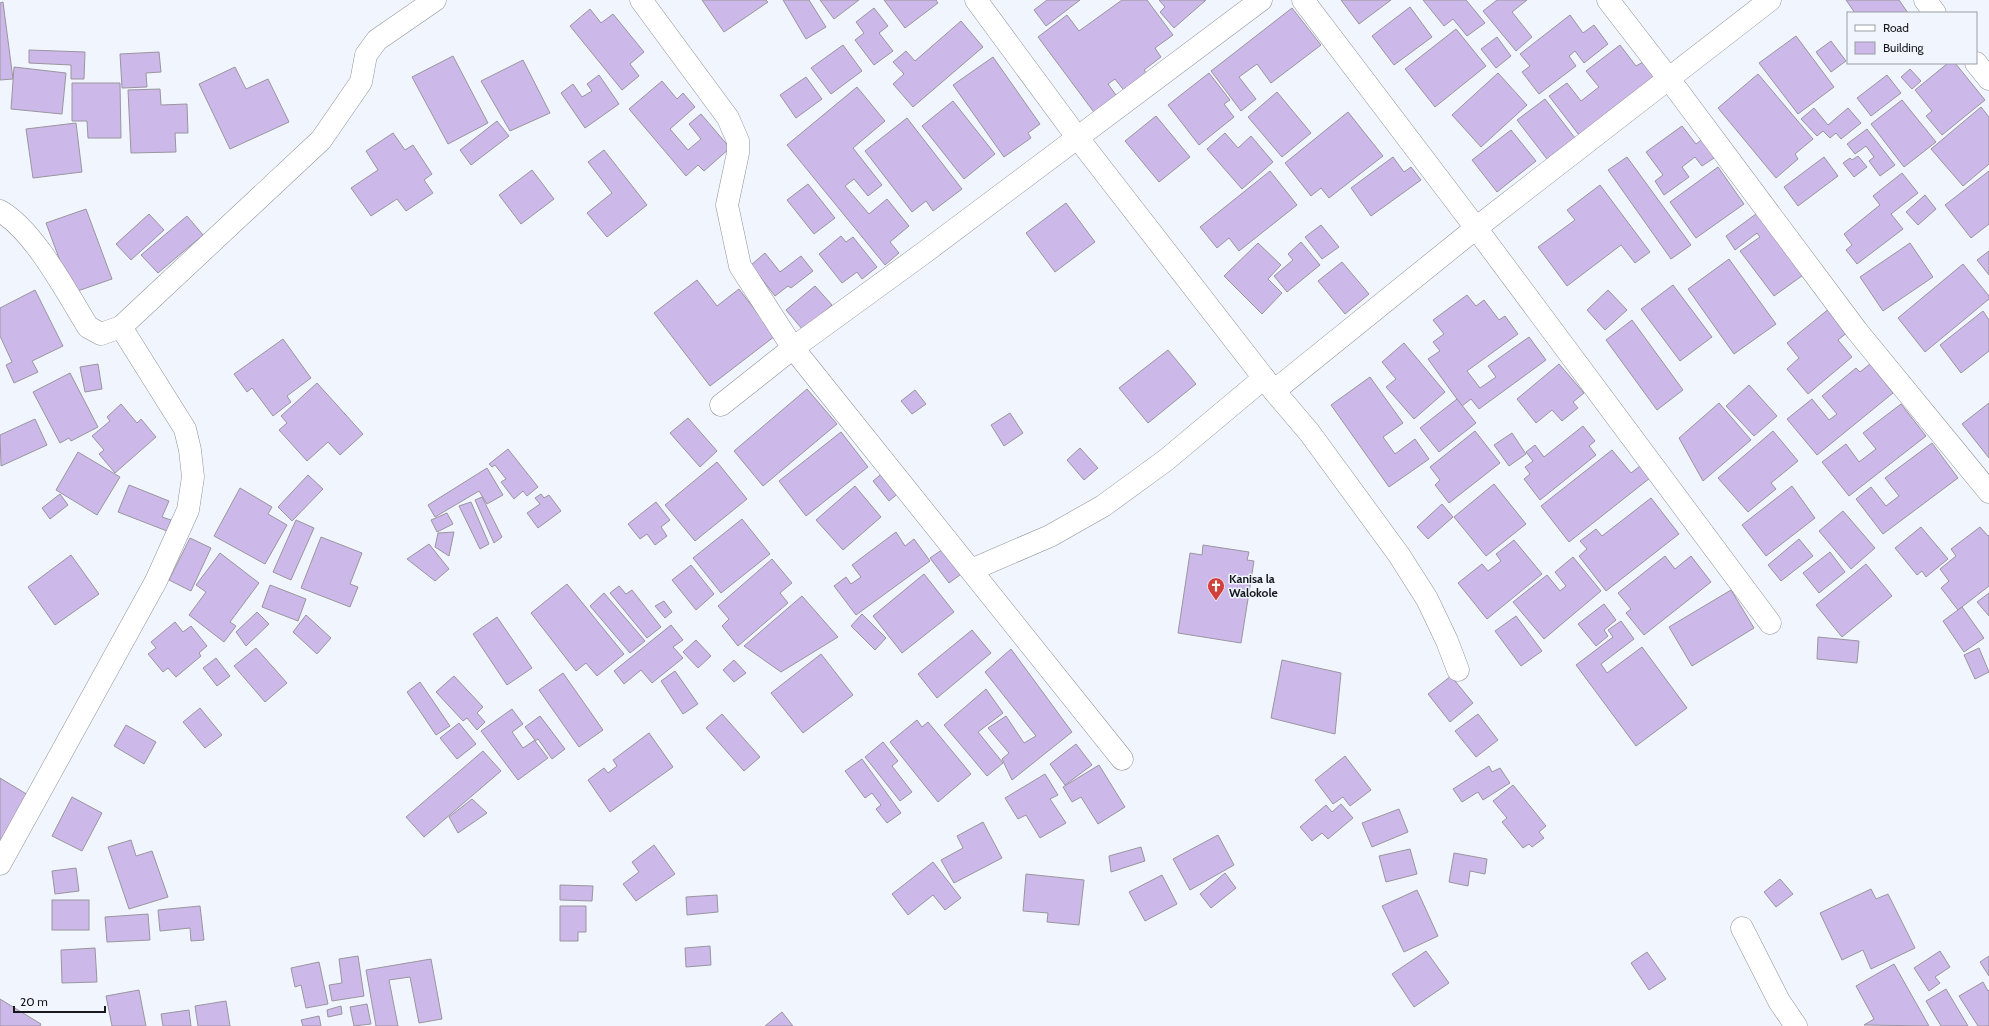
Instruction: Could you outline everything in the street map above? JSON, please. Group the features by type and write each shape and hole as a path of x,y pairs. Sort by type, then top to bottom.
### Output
{"street":[{"path":"0,211 11,217 29,236 88,327 101,334 121,327 321,140 361,82 366,55 377,40 436,0"},
{"path":"641,0 728,118 738,141 738,153 727,205 740,266 792,348 1122,759"},
{"path":"976,0 1077,137 1269,385 1310,432 1399,555 1427,599 1447,641 1458,670"},
{"path":"721,404 792,348 925,252 1261,0"},
{"path":"1303,0 1476,228 1770,623"},
{"path":"1608,0 1669,79 1857,331 1989,492"},
{"path":"971,570 1050,536 1103,506 1269,385 1476,228 1770,0"},
{"path":"1924,0 1934,12"},
{"path":"1977,64 1989,79"},
{"path":"0,864 156,580 188,510 193,477 190,450 185,429 121,327"},
{"path":"1742,928 1779,1002 1796,1026"}],"building":[{"path":"702,0 766,0 768,2 724,32"},
{"path":"783,0 809,0 826,27 806,39"},
{"path":"820,0 859,0 834,19"},
{"path":"884,0 936,0 938,3 905,28"},
{"path":"1047,0 1080,0 1046,26 1034,10"},
{"path":"1122,0 1147,0 1173,35 1155,48 1161,57 1144,70 1153,81 1130,98 1115,79 1108,84 1121,102 1099,119 1038,37 1067,15 1079,31"},
{"path":"1159,0 1206,0 1174,28 1160,12 1165,7"},
{"path":"1341,0 1391,0 1359,24"},
{"path":"1423,0 1466,0 1485,23 1467,36 1453,19 1444,26"},
{"path":"1497,0 1527,0 1512,12 1532,37 1516,51 1483,11"},
{"path":"1846,0 1899,0 1907,12 1854,12"},
{"path":"3,2 13,79 0,80 0,3"},
{"path":"1410,7 1432,37 1394,65 1372,36"},
{"path":"874,8 888,26 879,33 893,51 874,65 855,40 864,33 856,22"},
{"path":"1292,8 1321,45 1271,83 1257,64 1239,77 1256,99 1241,111 1211,71"},
{"path":"590,9 601,23 613,14 644,52 630,64 639,76 622,90 570,26"},
{"path":"1570,15 1583,33 1594,25 1608,44 1584,63 1575,51 1569,56 1576,66 1539,94 1522,72 1530,66 1520,54"},
{"path":"961,21 983,47 913,107 893,84 904,74 893,62 906,51 915,61"},
{"path":"1456,29 1486,66 1435,107 1405,69"},
{"path":"1796,36 1834,87 1798,114 1759,63"},
{"path":"1497,37 1511,56 1496,68 1481,49"},
{"path":"1831,41 1846,61 1831,72 1816,52"},
{"path":"843,45 862,71 831,94 811,68"},
{"path":"1620,45 1636,66 1643,62 1654,77 1579,135 1549,96 1567,83 1581,101 1599,87 1586,71"},
{"path":"29,50 85,52 84,79 71,79 71,65 29,63"},
{"path":"159,52 161,72 146,73 147,87 122,88 120,54"},
{"path":"453,56 488,123 448,144 412,77"},
{"path":"993,57 1040,124 1028,133 1031,138 1004,157 953,85"},
{"path":"523,60 550,113 510,131 481,81"},
{"path":"1947,64 1956,64 1985,100 1942,135 1926,116 1932,111 1915,90"},
{"path":"14,67 66,73 62,114 11,109"},
{"path":"235,67 246,89 268,79 289,122 230,149 199,84"},
{"path":"1910,69 1921,81 1912,89 1901,77"},
{"path":"1209,73 1230,100 1224,104 1234,117 1199,145 1168,105"},
{"path":"1498,73 1527,105 1481,147 1452,115"},
{"path":"1758,74 1813,139 1795,154 1798,159 1776,178 1718,108"},
{"path":"599,75 619,104 585,128 561,93 573,84 582,97 592,91 587,84"},
{"path":"1887,75 1901,93 1871,116 1857,98"},
{"path":"806,77 822,99 796,118 780,95"},
{"path":"662,81 677,99 683,93 695,107 670,129 688,150 701,139 689,124 701,114 730,148 704,171 698,165 686,176 629,109"},
{"path":"72,83 120,83 121,138 88,138 87,121 72,121"},
{"path":"857,87 885,121 853,148 882,185 868,196 854,179 845,186 869,214 887,199 909,226 890,242 899,253 885,265 787,145"},
{"path":"160,89 161,105 187,104 188,133 175,133 176,152 131,153 128,90"},
{"path":"1277,92 1311,133 1282,157 1248,117"},
{"path":"1545,99 1575,138 1547,159 1517,120"},
{"path":"1902,100 1936,142 1904,167 1871,124"},
{"path":"953,101 995,154 964,179 922,126"},
{"path":"1981,107 1989,117 1989,164 1963,186 1931,149"},
{"path":"1814,108 1828,125 1848,108 1861,123 1841,139 1836,133 1830,138 1823,131 1817,136 1801,119"},
{"path":"1348,112 1383,156 1329,198 1321,188 1311,196 1285,163"},
{"path":"1156,116 1190,157 1159,182 1125,141"},
{"path":"907,118 962,189 933,211 926,201 912,212 865,151"},
{"path":"497,121 509,136 471,165 460,150"},
{"path":"76,123 82,172 33,178 26,129"},
{"path":"1682,126 1696,144 1704,138 1717,156 1702,166 1695,157 1682,167 1689,177 1664,195 1655,181 1663,175 1646,152"},
{"path":"1867,129 1895,165 1880,176 1869,161 1874,157 1866,146 1855,154 1847,144"},
{"path":"1511,130 1536,161 1497,192 1472,160"},
{"path":"393,133 405,150 413,145 432,174 424,180 433,193 406,211 397,199 371,216 351,188 378,170 366,151"},
{"path":"1225,133 1238,148 1251,136 1273,162 1242,189 1207,149"},
{"path":"604,150 647,205 607,237 587,213 612,193 588,162"},
{"path":"1858,156 1867,167 1854,177 1843,163 1850,158 1852,160"},
{"path":"1393,157 1404,172 1411,167 1421,180 1371,216 1351,188"},
{"path":"1627,157 1691,245 1671,259 1608,170"},
{"path":"1824,157 1838,176 1798,206 1784,187"},
{"path":"1718,167 1744,204 1696,238 1670,202"},
{"path":"532,170 554,199 521,224 499,195"},
{"path":"1270,171 1297,205 1239,251 1229,238 1217,248 1200,227"},
{"path":"1989,171 1989,224 1971,238 1945,205"},
{"path":"1902,173 1918,193 1891,214 1903,229 1857,264 1846,250 1852,245 1844,234 1880,205 1873,196"},
{"path":"808,184 835,218 814,234 787,200"},
{"path":"1600,185 1650,252 1635,263 1621,245 1567,286 1538,247 1575,220 1567,210"},
{"path":"1925,195 1936,209 1918,225 1906,212"},
{"path":"1066,203 1095,242 1055,272 1026,233"},
{"path":"86,209 112,279 72,293 46,223"},
{"path":"1760,211 1806,273 1774,296 1740,251 1760,237 1757,233 1735,250 1726,236"},
{"path":"149,214 164,230 131,260 116,244"},
{"path":"187,216 203,235 158,273 141,255"},
{"path":"1321,225 1339,247 1322,259 1305,237"},
{"path":"841,236 846,242 853,237 877,267 862,279 857,272 842,283 819,254"},
{"path":"1301,242 1320,265 1287,292 1274,276 1293,260 1288,254"},
{"path":"1258,243 1281,265 1268,279 1282,293 1262,314 1224,276"},
{"path":"1910,243 1933,277 1883,311 1860,277"},
{"path":"1989,251 1989,275 1977,260"},
{"path":"765,253 780,272 801,256 813,271 791,288 788,286 775,296 751,265"},
{"path":"1729,259 1776,324 1734,354 1688,289"},
{"path":"1342,262 1369,294 1345,314 1318,281"},
{"path":"1963,264 1989,296 1989,299 1925,352 1898,318"},
{"path":"697,280 717,306 739,289 775,336 710,386 654,313"},
{"path":"1673,285 1712,337 1680,361 1641,309"},
{"path":"815,286 832,305 803,330 786,310"},
{"path":"35,290 63,346 32,361 38,372 14,383 6,365 12,362 0,336 0,308"},
{"path":"1608,290 1627,310 1605,330 1587,310"},
{"path":"1467,295 1476,306 1484,300 1499,320 1505,316 1518,334 1467,371 1480,388 1496,377 1488,366 1529,337 1546,360 1479,409 1471,399 1462,406 1428,359 1440,351 1433,342 1444,334 1433,320"},
{"path":"1830,308 1849,331 1838,340 1852,357 1808,394 1787,369 1799,358 1787,343"},
{"path":"1983,311 1989,320 1989,351 1961,373 1940,345"},
{"path":"1632,320 1683,390 1657,410 1606,340"},
{"path":"283,339 311,378 287,396 291,402 273,416 252,388 247,392 234,374"},
{"path":"1404,343 1445,392 1414,419 1386,387 1396,379 1382,362"},
{"path":"1168,350 1196,384 1148,423 1119,388"},
{"path":"98,364 102,389 85,392 80,367"},
{"path":"1559,364 1584,393 1573,402 1578,408 1562,421 1552,410 1536,423 1517,399"},
{"path":"1870,364 1893,393 1817,455 1787,419 1812,399 1829,420 1837,414 1822,396 1856,368 1860,372"},
{"path":"70,373 98,427 71,441 69,438 60,443 33,392"},
{"path":"1370,377 1403,423 1383,437 1395,454 1415,439 1429,459 1389,487 1331,405"},
{"path":"317,383 363,434 340,455 328,442 307,461 279,430 287,423 281,416"},
{"path":"1749,385 1777,416 1754,436 1726,406"},
{"path":"807,389 837,424 763,486 734,451"},
{"path":"915,390 926,404 912,414 901,401"},
{"path":"1457,399 1476,423 1439,452 1420,428"},
{"path":"1719,403 1751,440 1703,481 1679,438"},
{"path":"1989,403 1989,458 1962,424"},
{"path":"121,404 137,423 141,419 156,437 115,473 99,454 104,450 92,436 110,421 107,417"},
{"path":"1901,404 1926,436 1849,496 1822,462 1846,444 1859,462 1876,449 1863,433"},
{"path":"1010,413 1023,433 1004,446 991,425"},
{"path":"688,418 717,451 700,467 670,433"},
{"path":"35,419 47,445 1,466 0,435"},
{"path":"1583,426 1595,441 1589,446 1596,455 1540,500 1524,479 1530,474 1525,467 1533,461 1526,452 1535,445 1544,457"},
{"path":"1475,431 1500,463 1449,503 1435,485 1440,480 1430,467"},
{"path":"1773,431 1798,461 1771,483 1776,489 1748,512 1718,478"},
{"path":"841,432 868,467 806,516 779,481"},
{"path":"1512,433 1526,454 1509,466 1494,445"},
{"path":"1932,443 1958,478 1883,534 1856,499 1871,487 1886,506 1899,496 1885,478"},
{"path":"1080,448 1098,468 1084,480 1067,460"},
{"path":"508,449 538,487 527,496 523,491 514,499 501,482 506,479 495,465 492,467 489,464"},
{"path":"1612,450 1631,473 1640,466 1650,478 1569,542 1541,506"},
{"path":"78,452 120,477 97,515 56,490"},
{"path":"717,462 747,499 695,541 665,505"},
{"path":"487,468 503,495 487,504 479,491 435,517 428,505"},
{"path":"885,471 901,491 889,501 873,481"},
{"path":"308,475 323,489 292,521 278,507"},
{"path":"1494,484 1526,524 1486,556 1454,517"},
{"path":"129,485 169,501 162,517 171,520 167,531 118,512"},
{"path":"855,486 881,517 843,550 816,520"},
{"path":"1792,486 1815,518 1766,556 1742,525"},
{"path":"240,488 272,507 268,514 287,525 265,564 214,536"},
{"path":"60,494 68,505 50,519 42,508"},
{"path":"541,494 544,498 549,495 561,511 538,528 527,513 540,504 535,498"},
{"path":"482,497 502,537 494,543 475,500"},
{"path":"1651,498 1679,534 1606,591 1579,556 1587,549 1580,541 1596,529 1602,536"},
{"path":"471,502 489,544 480,549 459,506"},
{"path":"656,502 670,520 661,527 667,536 655,545 647,534 640,539 628,524"},
{"path":"1442,504 1453,517 1428,539 1417,527"},
{"path":"1843,511 1875,548 1851,569 1819,531"},
{"path":"447,513 453,524 437,532 431,520"},
{"path":"742,519 770,554 721,593 693,558"},
{"path":"296,520 314,528 291,580 273,572"},
{"path":"1921,527 1948,559 1926,577 1922,571 1917,575 1895,548"},
{"path":"1980,527 1988,536 1989,535 1989,586 1958,610 1941,588 1949,581 1940,569 1956,556 1951,549"},
{"path":"454,532 449,556 435,547 438,533"},
{"path":"896,532 905,546 914,539 930,561 856,615 834,586 846,577 851,584 861,577 852,565"},
{"path":"321,537 362,553 350,584 358,587 350,607 301,588"},
{"path":"190,538 211,548 191,591 169,580"},
{"path":"1799,539 1813,556 1781,581 1768,565"},
{"path":"1514,540 1542,574 1487,619 1458,583 1482,564 1488,571 1501,561 1496,554"},
{"path":"429,544 449,569 435,581 407,559"},
{"path":"1203,545 1249,552 1247,560 1254,561 1241,643 1178,633 1190,553 1202,555"},
{"path":"946,547 964,572 949,583 930,558"},
{"path":"1830,552 1845,572 1819,593 1803,573"},
{"path":"220,553 259,583 230,622 236,626 224,642 189,615 206,592 196,585"},
{"path":"71,555 99,594 55,625 28,587"},
{"path":"1665,556 1675,569 1691,556 1711,582 1644,635 1626,613 1631,609 1618,593"},
{"path":"1573,557 1601,591 1544,639 1513,602 1547,575 1560,591 1566,586 1555,572"},
{"path":"772,559 792,583 780,593 788,603 738,646 722,626 729,619 718,606"},
{"path":"1866,564 1892,596 1842,637 1816,605"},
{"path":"691,565 714,594 696,610 672,580"},
{"path":"924,574 954,612 902,653 873,616"},
{"path":"567,584 624,654 597,676 586,663 576,671 531,613"},
{"path":"270,585 306,599 298,621 262,607"},
{"path":"619,586 626,594 632,590 661,627 647,638 610,593"},
{"path":"1731,590 1754,628 1692,666 1669,627"},
{"path":"604,593 645,641 630,653 590,606"},
{"path":"1989,593 1989,616 1977,602"},
{"path":"802,596 838,637 781,672 744,646"},
{"path":"664,601 672,612 665,618 655,606"},
{"path":"1604,604 1616,620 1604,630 1608,636 1596,646 1578,624"},
{"path":"1962,607 1984,638 1964,652 1943,621"},
{"path":"257,612 269,624 246,646 236,632"},
{"path":"862,614 886,638 875,650 851,626"},
{"path":"306,615 331,638 317,654 293,632"},
{"path":"1516,616 1542,651 1521,666 1495,631"},
{"path":"497,617 532,668 507,685 473,634"},
{"path":"1621,621 1634,639 1601,664 1607,673 1642,647 1687,708 1636,746 1576,665 1613,637 1608,630"},
{"path":"175,622 183,632 191,626 207,646 199,653 201,656 176,677 168,668 163,672 148,654 156,648 151,642"},
{"path":"671,625 683,640 673,647 683,658 652,683 641,670 624,684 614,671"},
{"path":"972,630 991,653 937,698 918,674"},
{"path":"1818,637 1859,641 1857,663 1817,659"},
{"path":"696,640 711,656 698,668 683,652"},
{"path":"256,648 287,683 265,702 234,666"},
{"path":"1979,648 1989,672 1975,679 1964,655"},
{"path":"1011,649 1072,732 1012,780 1002,759 1009,753 988,728 1006,716 1024,743 1036,736 985,672"},
{"path":"821,654 853,695 803,733 771,693"},
{"path":"216,658 230,676 217,686 203,668"},
{"path":"734,660 746,673 734,682 723,670"},
{"path":"1282,660 1341,673 1335,734 1271,718"},
{"path":"675,671 698,704 683,714 661,681"},
{"path":"563,673 603,730 579,747 539,690"},
{"path":"454,676 483,707 477,713 485,722 477,730 467,718 463,721 436,692"},
{"path":"1451,676 1473,703 1450,722 1428,694"},
{"path":"420,682 450,726 436,735 407,692"},
{"path":"986,689 1003,713 978,732 1003,763 987,776 944,725"},
{"path":"200,708 222,735 205,748 183,722"},
{"path":"512,709 523,724 512,732 523,748 535,740 525,727 540,716 565,749 552,759 538,739 535,741 548,758 518,780 481,731"},
{"path":"722,714 760,757 744,771 706,728"},
{"path":"1478,714 1498,740 1476,757 1455,731"},
{"path":"917,720 922,727 928,722 971,774 938,802 890,742"},
{"path":"459,723 476,744 457,759 440,738"},
{"path":"126,725 156,742 144,764 114,746"},
{"path":"649,733 673,767 610,812 588,780 604,768 608,773 617,766 613,760"},
{"path":"883,742 898,761 892,766 912,792 900,801 865,757"},
{"path":"1076,744 1092,765 1065,785 1050,764"},
{"path":"483,751 501,771 424,837 406,817"},
{"path":"1345,756 1371,790 1350,806 1343,797 1333,804 1315,780"},
{"path":"862,759 901,813 887,823 876,809 881,805 872,793 865,798 845,771"},
{"path":"1099,765 1125,807 1098,824 1081,797 1072,802 1063,787"},
{"path":"1489,766 1492,772 1500,768 1510,783 1483,800 1478,792 1462,802 1453,789"},
{"path":"1045,774 1058,795 1050,799 1066,823 1040,838 1026,815 1018,819 1005,798"},
{"path":"0,778 38,801 0,844"},
{"path":"1513,785 1546,826 1539,832 1544,838 1532,847 1529,844 1523,848 1502,822 1507,818 1493,801"},
{"path":"72,797 102,813 82,851 52,836"},
{"path":"472,799 487,813 458,833 449,817"},
{"path":"1341,804 1353,818 1328,839 1322,833 1312,841 1300,827 1326,805 1332,812"},
{"path":"1399,809 1408,832 1372,847 1362,823"},
{"path":"983,822 1002,858 954,883 941,860 963,848 957,836"},
{"path":"1218,835 1234,865 1190,890 1173,859"},
{"path":"131,840 136,856 152,851 168,897 129,909 108,847"},
{"path":"654,845 675,874 636,901 623,884 639,872 632,862"},
{"path":"1141,847 1145,861 1111,872 1109,856"},
{"path":"1410,849 1417,874 1386,882 1379,856"},
{"path":"1454,853 1487,859 1485,874 1470,871 1468,886 1449,882"},
{"path":"933,862 961,898 945,910 933,895 908,915 892,894"},
{"path":"76,868 79,891 55,894 52,871"},
{"path":"1225,873 1236,888 1211,908 1200,894"},
{"path":"1026,874 1084,880 1079,925 1047,922 1048,913 1023,911"},
{"path":"1162,875 1177,904 1145,921 1129,892"},
{"path":"1780,879 1793,894 1776,907 1764,892"},
{"path":"560,885 593,886 592,901 560,900"},
{"path":"1871,889 1876,899 1888,894 1915,948 1871,969 1863,950 1842,960 1820,913"},
{"path":"1417,890 1438,936 1404,952 1382,906"},
{"path":"717,895 718,912 687,915 686,897"},
{"path":"52,900 89,900 89,930 52,930"},
{"path":"200,906 204,940 191,941 190,928 160,931 158,910"},
{"path":"560,906 586,906 586,932 578,932 578,941 560,941"},
{"path":"148,914 150,940 107,942 105,917"},
{"path":"710,946 711,965 686,967 685,948"},
{"path":"95,948 97,982 62,983 61,950"},
{"path":"1426,951 1449,983 1414,1007 1392,974"},
{"path":"1940,951 1950,967 1935,977 1940,983 1929,991 1914,968"},
{"path":"1647,952 1666,979 1649,990 1631,963"},
{"path":"358,956 364,996 332,1001 329,985 342,983 339,959"},
{"path":"1989,956 1989,976 1980,962"},
{"path":"431,959 442,1019 419,1023 410,977 389,980 398,1026 376,1026 366,970"},
{"path":"319,962 328,1004 306,1008 301,985 295,987 291,968"},
{"path":"1894,964 1929,1026 1864,1025 1874,1019 1856,986"},
{"path":"1983,982 1988,991 1989,990 1989,1026 1978,1026 1959,996"},
{"path":"1946,989 1968,1026 1941,1026 1926,1001"},
{"path":"139,990 146,1026 112,1026 106,996"},
{"path":"0,999 41,1024 40,1026 0,1026"},
{"path":"226,1001 230,1026 198,1026 195,1006"},
{"path":"367,1004 371,1024 354,1026 350,1007"},
{"path":"341,1006 342,1014 328,1017 327,1010"},
{"path":"189,1010 191,1026 163,1026 161,1014"},
{"path":"782,1012 793,1026 765,1026"},
{"path":"319,1016 321,1026 303,1026 301,1020"}],"place":[{"name":"Kanisa la Walokole","path":"1216,601"}]}
